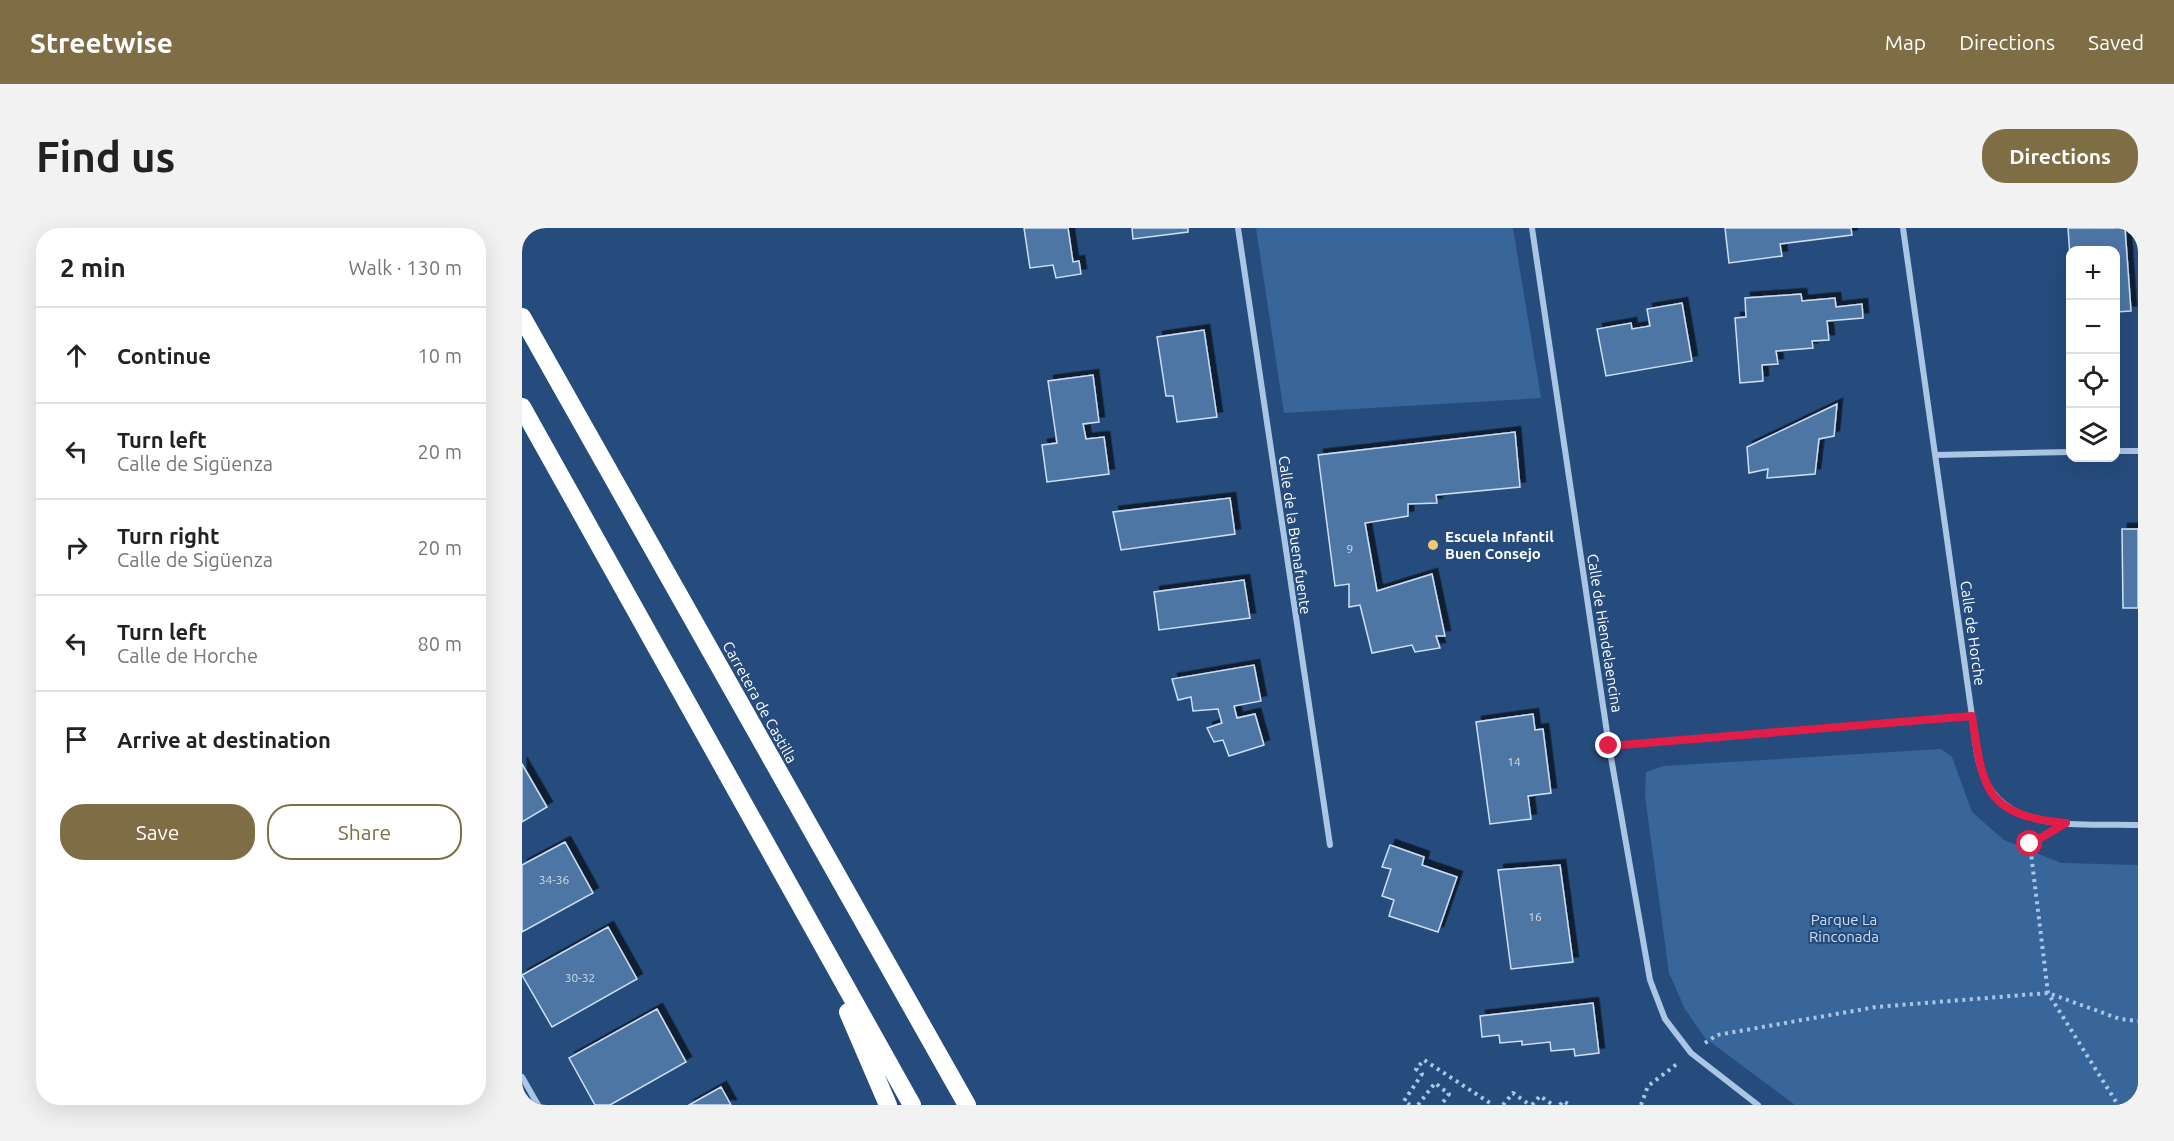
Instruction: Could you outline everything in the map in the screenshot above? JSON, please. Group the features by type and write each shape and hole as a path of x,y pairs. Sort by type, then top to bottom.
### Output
{"highway":[{"name":"Carretera de Castilla","path":"522,317 966,1105"},
{"path":"522,407 817,939 912,1105"},
{"path":"817,939 888,1105"}],"street":[{"name":"Calle de la Buenafuente","path":"1238,228 1330,845"},
{"name":"Calle de Hiendelaencina","path":"1532,228 1609,746 1650,980 1665,1019 1691,1053 1758,1105"},
{"name":"Calle de Horche","path":"1903,228 1980,767 1992,795 2009,810 2031,820 2138,825"},
{"path":"2120,451 2138,451"},
{"path":"1936,455 2066,452"},
{"path":"1609,746 1972,716"},
{"path":"522,1077 538,1105"}],"path":[{"path":"2066,823 2030,844 2048,993 2118,1105"},
{"path":"1641,1105 1648,1086 1718,1035 1796,1020 1876,1007 2048,993 2120,1019 2138,1020"},
{"path":"1410,1105 1404,1101 1422,1074 1416,1069 1424,1060 1493,1105"},
{"path":"1418,1105 1436,1083 1449,1094 1441,1105"},
{"path":"1503,1105 1513,1093 1531,1105 1540,1096 1553,1105"},
{"path":"1560,1105 1563,1101 1570,1105"}],"green space":[{"path":"1256,228 1513,228 1541,398 1284,413"},
{"name":"Parque La Rinconada","path":"1941,749 1952,757 1972,812 2004,840 2061,863 2138,865 2138,1105 1795,1105 1705,1038 1685,1009 1669,973 1645,796 1646,772 1664,766"}],"building":[{"path":"1024,228 1068,228 1073,262 1079,261 1081,274 1056,278 1053,265 1030,268"},
{"path":"1132,228 1188,228 1188,232 1133,239"},
{"path":"1725,228 1851,228 1852,235 1780,244 1782,256 1729,263"},
{"path":"2068,228 2125,228 2131,311 2120,312 2120,246 2069,246"},
{"path":"1801,294 1802,301 1835,298 1836,307 1862,304 1863,318 1827,321 1829,340 1812,341 1813,348 1776,351 1778,364 1762,365 1763,381 1740,383 1735,318 1746,317 1745,298"},
{"path":"1682,303 1692,361 1606,376 1597,329 1631,323 1632,329 1650,326 1647,309"},
{"path":"1204,330 1217,417 1177,422 1173,396 1166,396 1157,337"},
{"path":"1093,375 1099,422 1083,424 1086,439 1104,437 1109,474 1047,482 1042,445 1057,443 1048,381"},
{"path":"1837,404 1834,436 1819,439 1815,474 1767,478 1768,469 1749,473 1747,447"},
{"path":"1515,432 1520,487 1436,495 1437,503 1408,504 1408,516 1365,523 1377,591 1432,574 1445,636 1436,636 1440,648 1415,652 1412,645 1372,653 1360,605 1349,607 1349,584 1335,586 1318,455"},
{"path":"1230,498 1235,534 1121,550 1113,512"},
{"path":"2122,529 2138,529 2138,608 2123,608"},
{"path":"1244,580 1250,618 1159,630 1154,592"},
{"path":"1254,665 1261,701 1234,706 1237,718 1255,714 1264,745 1229,756 1223,740 1214,742 1207,728 1222,723 1218,709 1193,711 1191,697 1178,700 1172,679"},
{"path":"1533,714 1535,730 1543,729 1551,793 1528,796 1531,819 1490,824 1476,722"},
{"path":"522,764 547,807 522,822"},
{"path":"565,842 593,893 522,932 522,865"},
{"path":"1390,845 1424,857 1422,865 1457,877 1438,932 1389,916 1394,900 1382,896 1391,869 1382,867"},
{"path":"1560,865 1573,962 1511,969 1498,870"},
{"path":"608,927 637,979 552,1027 522,975"},
{"path":"1593,1003 1599,1053 1575,1056 1574,1049 1551,1051 1550,1042 1522,1045 1522,1041 1500,1043 1499,1035 1482,1037 1480,1016"},
{"path":"657,1009 686,1062 610,1105 595,1105 569,1058"},
{"path":"721,1087 731,1105 689,1105"}],"place":[{"name":"Escuela Infantil Buen Consejo","path":"1433,545"}],"route":[{"path":"1609,746 1972,716 1980,767 1992,795 2009,810 2031,820 2066,823 2030,844"}]}
